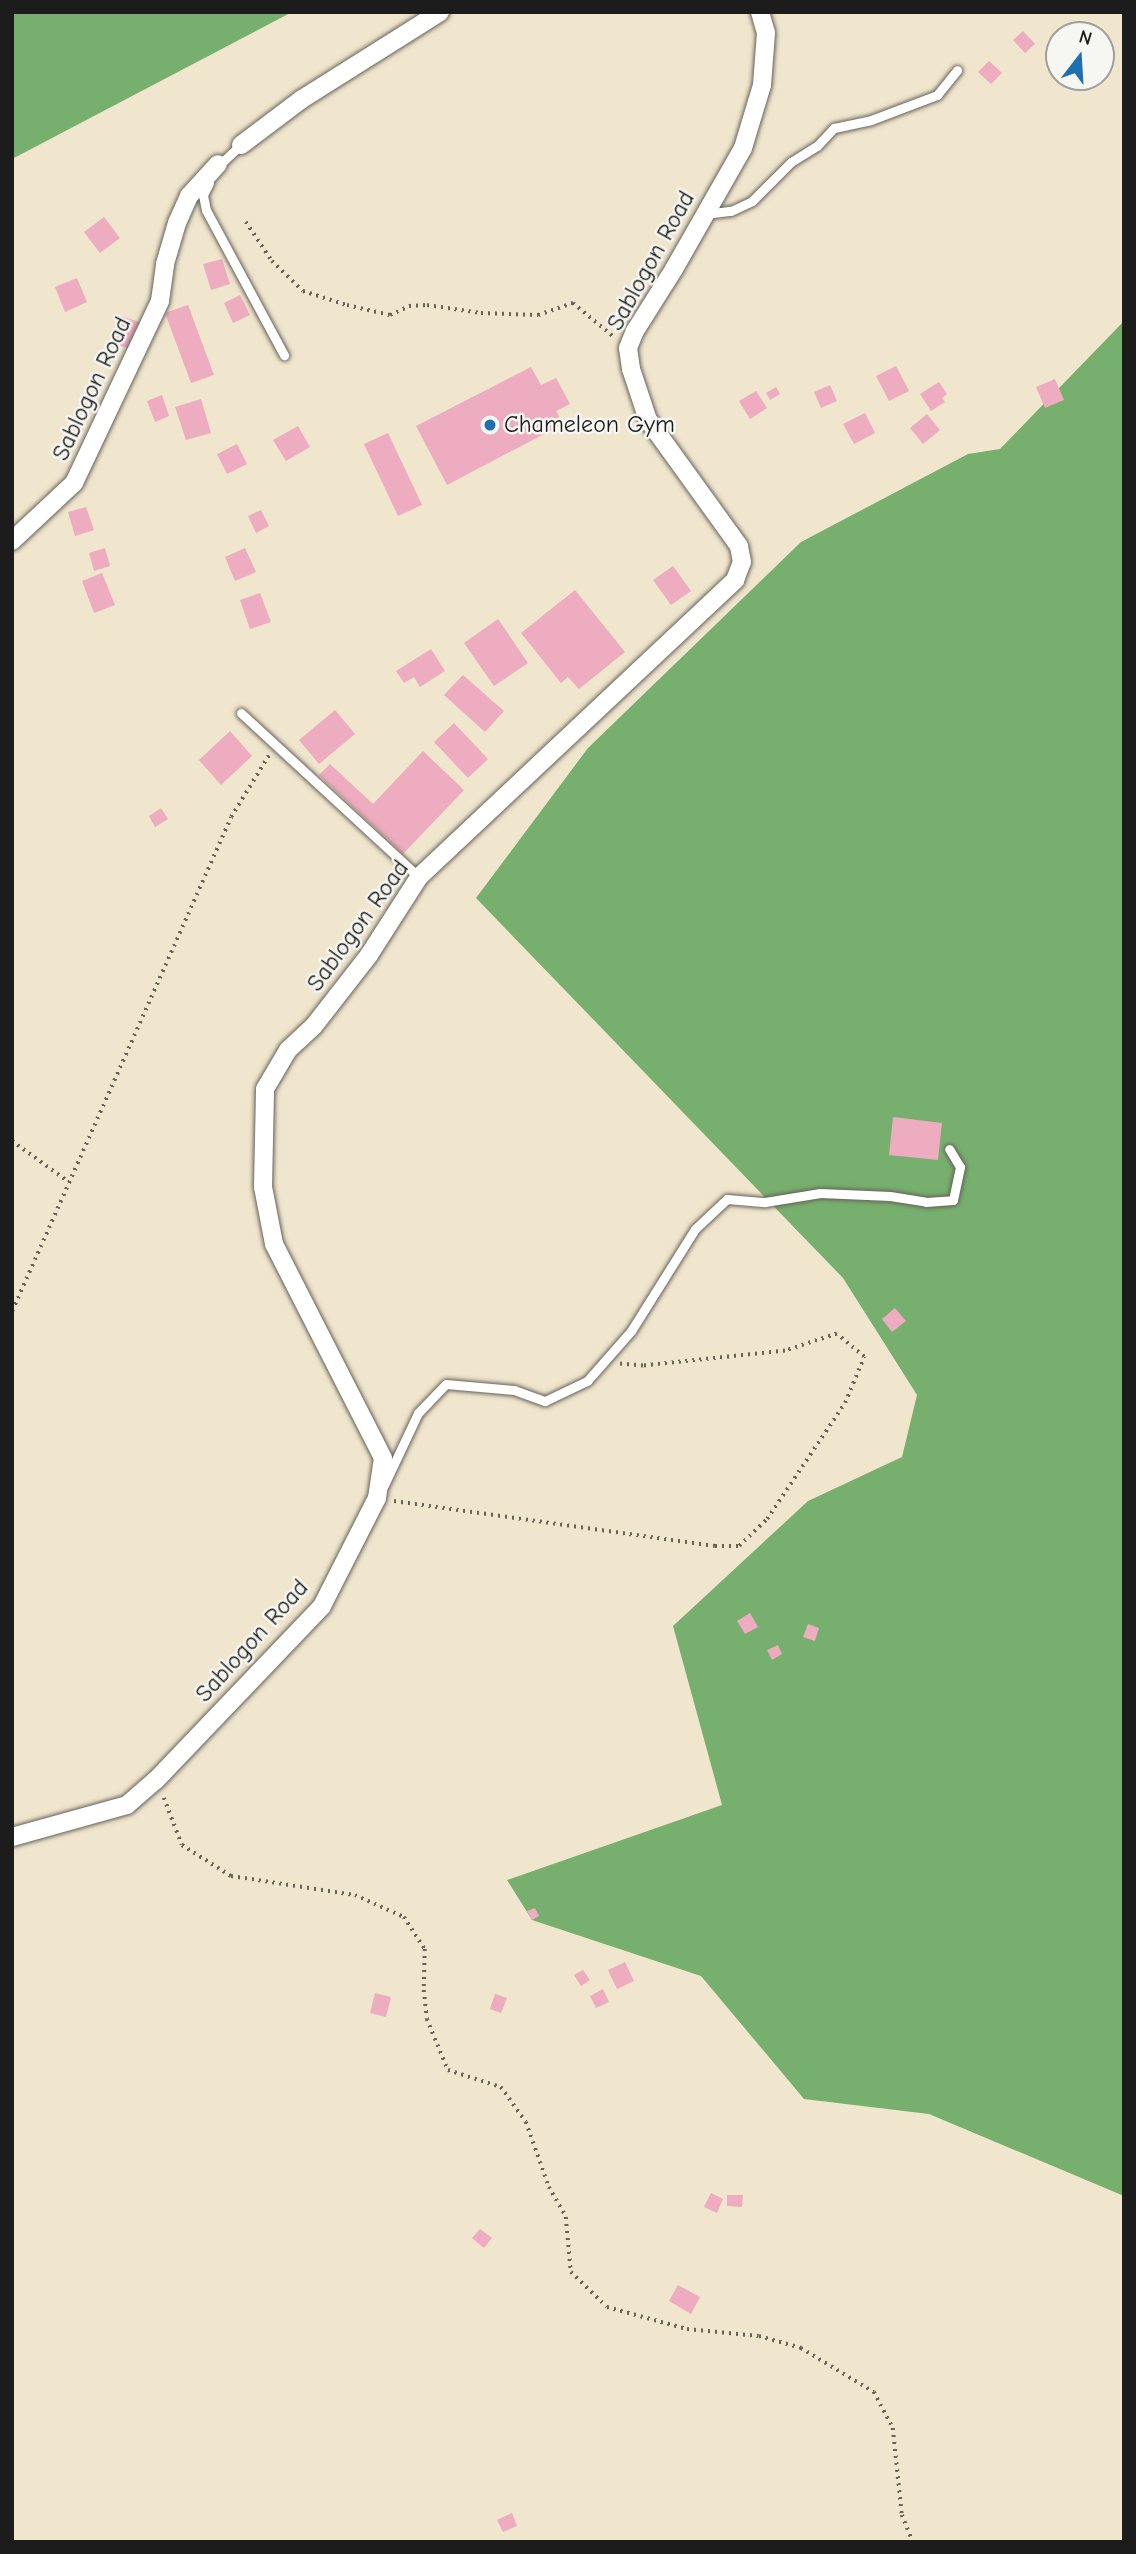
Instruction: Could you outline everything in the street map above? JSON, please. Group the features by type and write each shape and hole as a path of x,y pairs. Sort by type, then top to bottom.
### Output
{"street":[{"path":"241,145 302,99 440,12"},
{"name":"Sablogon Road","path":"12,1837 127,1805 156,1780 322,1606 377,1498 383,1458 274,1244 263,1187 265,1089 288,1050 313,1027 356,973 419,877 735,580 742,562 739,546 648,420 631,369 628,348 635,331 743,148 762,85 766,33 760,12"},
{"name":"Sablogon Road","path":"12,541 74,483 160,301 165,264 177,223 189,196 218,164"}],"lane":[{"path":"705,214 731,211 752,201 792,162 817,146 834,128 872,120 937,95 957,70"},
{"path":"241,145 218,164 203,195 206,210 284,355"},
{"path":"241,712 419,877"},
{"path":"377,1498 401,1455 418,1413 446,1384 514,1390 545,1401 587,1381 631,1331 695,1229 727,1199 765,1202 820,1193 890,1196 926,1202 953,1200 960,1167 949,1149"}],"path":[{"path":"246,222 272,261 303,291 390,315 409,306 427,304 481,313 538,316 573,303 628,348"},
{"path":"12,1311 52,1226 68,1182 231,817 275,745"},
{"path":"12,1141 68,1182"},
{"path":"377,1498 715,1546 739,1546 768,1519 845,1403 863,1357 837,1334 785,1351 643,1366 604,1363"},
{"path":"156,1780 182,1845 231,1876 355,1895 404,1917 425,1949 424,1990 427,2019 448,2070 501,2087 526,2122 549,2187 566,2217 571,2272 607,2307 687,2329 759,2336 801,2348 874,2392 893,2428 902,2515 913,2542"}],"green space":[{"path":"12,12 292,12 12,159"},
{"path":"1124,321 1124,2196 929,2114 804,2099 701,1976 532,1920 507,1880 722,1805 673,1626 808,1501 902,1457 917,1395 843,1278 476,898 588,748 801,542 968,454 1000,449"}],"building":[{"path":"1023,31 1035,44 1025,53 1013,40"},
{"path":"989,61 1002,73 991,84 978,72"},
{"path":"104,217 120,238 100,253 84,232"},
{"path":"222,259 230,284 211,290 203,264"},
{"path":"77,278 87,302 65,312 55,287"},
{"path":"240,295 250,315 233,323 224,303"},
{"path":"188,305 214,375 191,383 165,313"},
{"path":"121,316 142,323 134,350 112,343"},
{"path":"896,366 909,391 889,401 876,376"},
{"name":"Chameleon Gym","path":"531,367 541,385 556,378 570,404 556,411 563,424 447,485 416,426"},
{"path":"1055,379 1064,400 1045,408 1036,387"},
{"path":"939,382 947,394 942,398 945,402 931,411 920,394"},
{"path":"830,385 837,401 821,408 814,392"},
{"path":"776,387 780,394 770,400 766,393"},
{"path":"756,391 767,408 750,419 739,401"},
{"path":"162,395 169,416 155,422 147,401"},
{"path":"201,399 211,433 186,440 175,407"},
{"path":"865,413 875,433 854,444 843,424"},
{"path":"927,414 940,430 923,444 910,428"},
{"path":"298,426 310,447 286,461 273,440"},
{"path":"388,433 422,505 398,516 364,444"},
{"path":"237,444 247,464 227,474 217,454"},
{"path":"86,507 94,530 75,536 68,512"},
{"path":"261,510 269,526 256,533 248,516"},
{"path":"105,548 110,566 94,571 89,553"},
{"path":"245,548 256,572 235,581 225,557"},
{"path":"673,566 691,591 671,605 653,580"},
{"path":"102,573 115,605 94,613 82,581"},
{"path":"575,590 625,652 579,689 568,677 561,683 521,633"},
{"path":"260,593 271,622 250,629 240,600"},
{"path":"498,619 528,663 494,686 464,643"},
{"path":"431,649 445,671 420,687 414,677 404,683 396,671"},
{"path":"463,675 504,711 485,732 444,695"},
{"path":"335,710 355,734 319,764 299,740"},
{"path":"454,723 488,759 468,778 434,742"},
{"path":"230,731 252,756 221,785 199,760"},
{"path":"423,751 464,790 403,854 319,775 330,764 373,804"},
{"path":"161,808 168,819 155,827 149,816"},
{"path":"893,1117 942,1123 938,1160 889,1155"},
{"path":"895,1308 906,1321 892,1332 882,1319"},
{"path":"750,1613 758,1627 745,1634 737,1621"},
{"path":"808,1624 819,1628 815,1641 803,1637"},
{"path":"778,1645 782,1654 772,1660 767,1650"},
{"path":"535,1908 539,1916 532,1920 527,1911"},
{"path":"625,1962 634,1981 617,1989 608,1970"},
{"path":"583,1970 590,1980 581,1986 574,1975"},
{"path":"603,1989 609,2002 596,2008 590,1996"},
{"path":"375,1993 391,1997 386,2017 370,2013"},
{"path":"495,1994 507,1998 501,2013 490,2009"},
{"path":"711,2193 723,2199 717,2213 704,2207"},
{"path":"727,2195 743,2195 742,2207 727,2206"},
{"path":"480,2229 492,2238 484,2248 472,2238"},
{"path":"678,2285 700,2297 691,2314 669,2301"},
{"path":"512,2513 517,2526 503,2532 497,2520"}],"place":[{"name":"Chameleon Gym","path":"490,425"}]}
